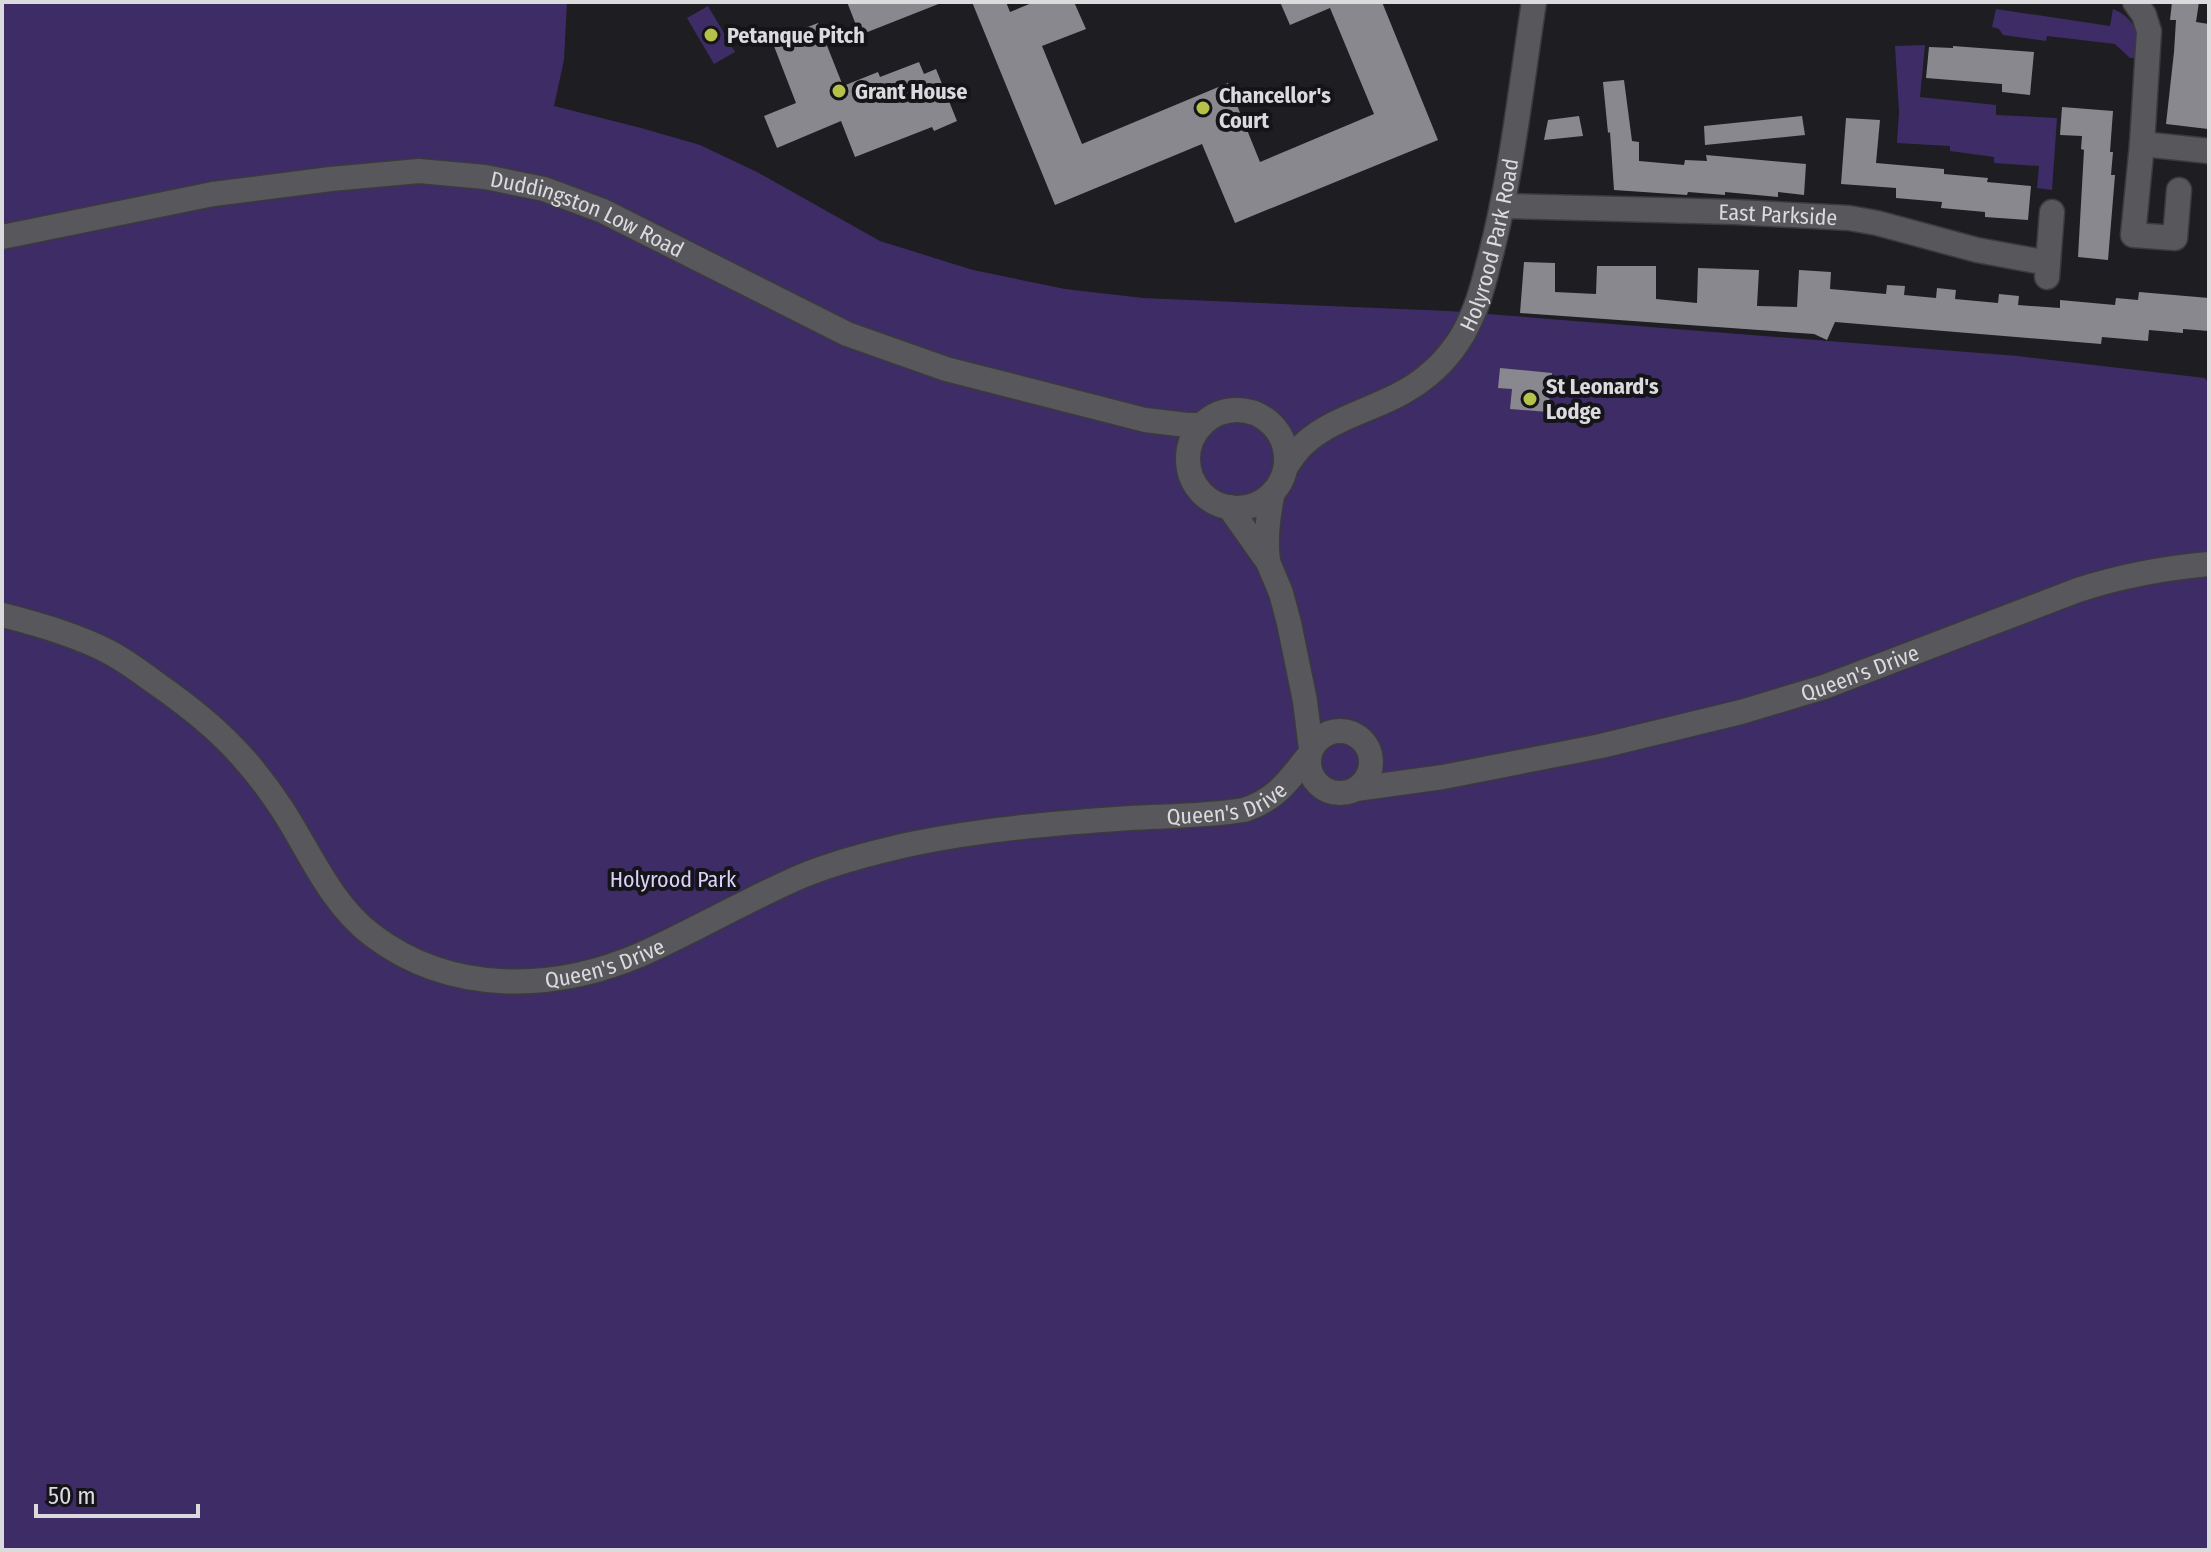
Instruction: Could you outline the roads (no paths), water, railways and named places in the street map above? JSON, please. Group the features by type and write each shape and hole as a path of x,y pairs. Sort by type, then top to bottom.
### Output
{"street":[{"name":"Holyrood Park Road","path":"1341,421 1383,404 1415,386 1449,354 1471,320 1502,206 1534,2"},
{"path":"2135,2 2144,15 2149,31 2133,235 2175,238 2179,190"},
{"path":"2142,144 2209,151"},
{"name":"Duddingston Low Road","path":"2,237 213,194 331,179 419,171 485,177 544,189 603,211 847,334 946,369 1145,420"},
{"name":"East Parkside","path":"1502,206 1849,218 2047,270 2052,212"},
{"path":"1145,420 1167,432 1189,450 1202,425 1218,414 1236,410 1246,410 1294,426 1341,421"},
{"path":"1264,417 1282,439 1286,467"},
{"path":"1145,420 1202,425"},
{"name":"Queen's Drive","path":"1268,562 1266,544 1273,492 1286,467 1307,441 1341,421"},
{"name":"Queen's Drive","path":"1189,450 1190,469 1197,486 1211,500 1229,507 1268,562 1289,623 1305,701 1310,773 1321,788 1339,794 1601,746 1741,712 1824,687 2092,585 2162,569 2209,564"},
{"path":"1229,507 1257,503 1273,492"},
{"name":"Queen's Drive","path":"2,615 53,629 111,653 203,719 250,764 303,842 323,880 348,913 370,934 401,954 433,969 469,979 507,983 589,972 639,955 804,875 910,844 1054,823 1244,810 1275,795 1324,736 1335,731"},
{"path":"1305,701 1323,723 1335,731 1359,737 1367,746 1371,758 1368,776 1356,789"},
{"path":"1371,758 1389,774 1411,781"}],"place":[{"name":"Petanque Pitch","path":"711,35"},
{"name":"Grant House","path":"839,91"},
{"name":"Chancellor's Court","path":"1203,108"},
{"name":"St Leonard's Lodge","path":"1530,399"}],"park label":[{"name":"Holyrood Park","path":"673,879"}]}
